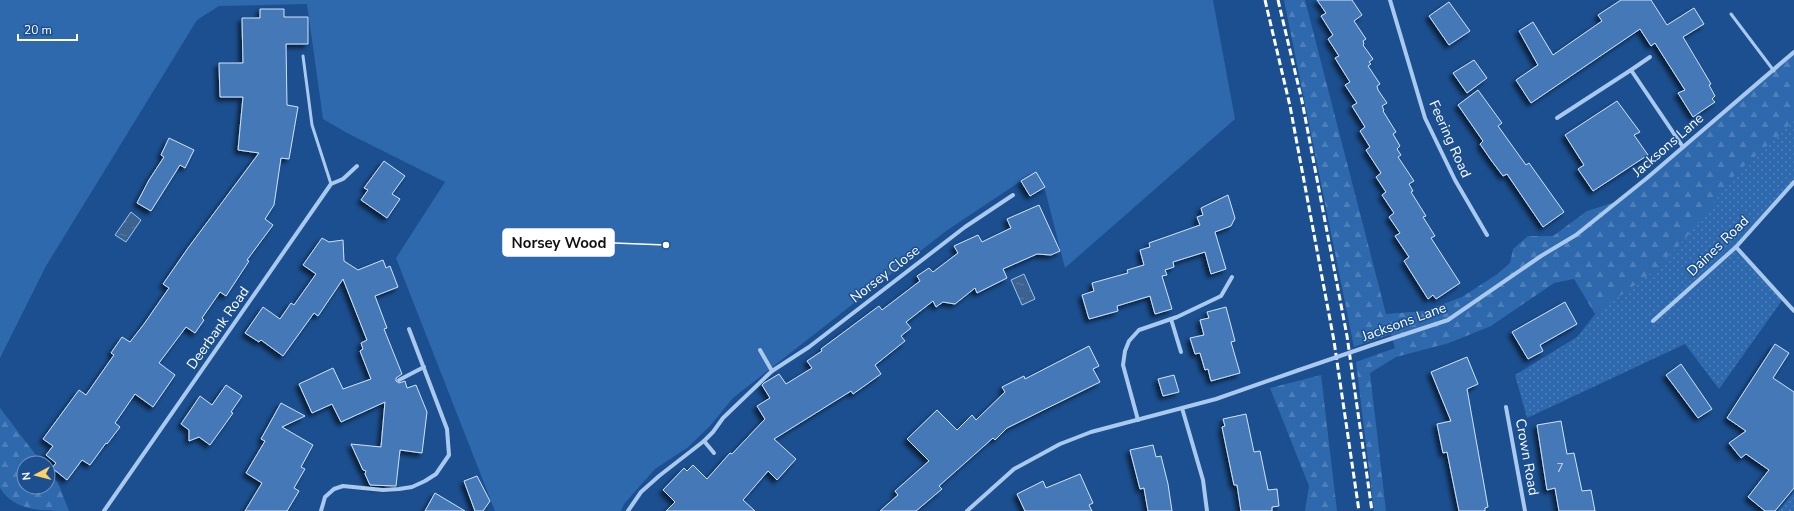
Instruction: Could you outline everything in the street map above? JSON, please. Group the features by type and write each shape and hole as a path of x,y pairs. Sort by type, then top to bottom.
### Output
{"street":[{"name":"Feering Road","path":"1390,0 1425,118 1456,180 1487,235"},
{"name":"Jacksons Lane","path":"968,511 1014,469 1060,444 1091,432 1216,400 1299,370 1448,320 1541,256 1576,235 1642,183 1774,71 1794,52"},
{"path":"1557,118 1650,57"},
{"path":"1631,70 1683,147"},
{"name":"Deerbank Road","path":"104,511 331,184 343,179 357,166"},
{"name":"Daines Road","path":"1653,321 1736,247 1794,182"},
{"name":"Norsey Close","path":"628,511 641,492 713,432 723,418 772,371 809,347 964,227 1013,194"},
{"path":"1736,247 1794,311"},
{"path":"1138,420 1123,365 1125,351 1129,341 1138,330 1171,319 1221,296 1232,277"},
{"path":"1171,319 1181,352"},
{"path":"321,511 325,497 334,489 349,486 399,489 425,481 436,474 448,455 447,429 409,329"},
{"path":"760,350 772,371"},
{"path":"399,380 424,367"},
{"name":"Crown Road","path":"1506,407 1525,511"},
{"path":"1182,408 1203,480 1207,511"},
{"path":"704,440 714,453"}],"lane":[{"path":"1731,14 1774,71"},
{"path":"303,56 312,125 331,184"}],"green space":[{"path":"0,0 1213,0 1235,119 1065,268 1044,186 1021,181 946,231 733,398 710,426 687,448 655,469 624,504 621,511 495,511 396,258 445,182 347,133 323,119 307,4 219,6 197,20 46,266 0,358"},
{"path":"1284,0 1305,0 1386,314 1425,311 1462,297 1496,275 1510,263 1513,249 1528,236 1553,236 1587,211 1619,201 1794,52 1794,119 1782,133 1736,173 1693,230 1654,271 1595,314 1574,279 1554,283 1491,326 1449,343 1396,357 1370,373 1386,511 1374,511 1356,362 1395,348 1391,334 1354,347"},
{"path":"1794,52 1794,182 1736,247 1783,299 1719,389 1685,344 1527,418 1515,375 1577,337 1677,212"},
{"path":"1321,375 1337,511 1305,511 1309,486 1270,388"},
{"path":"0,408 36,455 16,455 16,495 56,495 56,481 69,511 39,510 21,505 6,496 0,488"},
{"path":"1794,492 1794,511 1778,511"}],"water":[{"path":"131,212 141,220 126,242 115,235"},
{"path":"1024,274 1035,299 1022,305 1011,280"}],"building":[{"path":"1317,0 1352,0 1362,15 1354,21 1366,39 1363,41 1363,45 1373,59 1369,62 1371,64 1368,66 1380,84 1377,86 1378,90 1387,103 1382,106 1383,111 1396,132 1393,134 1400,146 1397,149 1401,155 1398,157 1414,181 1409,184 1413,191 1411,192 1426,216 1423,217 1435,236 1431,238 1460,283 1436,299 1433,295 1428,299 1404,261 1409,257 1395,236 1400,233 1389,217 1394,213 1382,195 1386,192 1376,177 1381,173 1366,150 1370,147 1360,131 1365,127 1352,106 1357,103 1345,85 1350,82 1335,58 1339,56 1328,39 1333,35 1321,16 1326,13"},
{"path":"1621,0 1651,0 1667,25 1694,8 1704,24 1683,37 1711,84 1709,85 1715,96 1712,99 1715,102 1693,117 1678,93 1685,90 1655,43 1651,46 1640,29 1531,103 1516,80 1538,65 1519,31 1533,22 1553,55 1602,21 1598,15"},
{"path":"1449,2 1470,31 1449,45 1429,16"},
{"path":"260,9 284,9 284,17 308,17 308,44 286,44 287,105 298,107 289,159 281,158 274,205 265,219 273,225 247,260 249,261 226,296 220,292 202,318 204,320 195,333 186,327 159,363 175,375 153,407 135,394 115,423 120,427 107,444 106,443 90,465 82,460 67,480 56,471 56,455 46,455 53,446 43,439 79,390 86,395 114,355 111,353 122,337 130,342 144,324 169,288 163,284 259,153 238,150 243,97 220,97 219,63 243,63 242,18 260,18"},
{"path":"1474,60 1487,78 1467,93 1453,73"},
{"path":"1478,90 1502,123 1498,126 1526,165 1529,163 1564,212 1543,227 1507,174 1503,176 1491,160 1480,144 1483,141 1458,105"},
{"path":"1617,101 1640,132 1634,135 1648,155 1593,191 1578,169 1584,165 1565,135"},
{"path":"169,138 194,150 185,168 180,165 151,211 137,203 149,180 164,157 161,155"},
{"path":"384,161 405,176 392,194 400,199 387,218 361,200 368,190 364,188"},
{"path":"1036,172 1045,187 1030,196 1021,181"},
{"path":"1228,195 1235,218 1231,226 1215,232 1226,269 1211,274 1205,252 1173,262 1174,267 1165,270 1167,275 1162,276 1172,309 1155,314 1150,296 1117,306 1118,311 1089,319 1082,295 1094,291 1092,283 1128,273 1127,270 1144,265 1140,250 1150,247 1149,243 1200,225 1197,217 1203,215 1201,208"},
{"path":"1039,205 1060,251 1051,255 1037,254 1003,269 1007,278 977,293 975,288 955,304 943,302 936,307 933,301 906,322 911,328 901,336 905,341 875,365 881,374 853,394 851,391 774,439 796,459 777,480 768,471 743,500 755,511 666,511 675,502 663,490 684,468 687,471 693,465 707,479 730,453 732,454 765,419 757,406 770,398 762,385 764,383 779,374 786,384 812,368 807,361 879,306 882,310 920,281 917,276 929,268 933,272 958,253 954,246 978,235 982,242 1011,228 1007,219"},
{"path":"322,238 329,242 343,240 344,261 358,270 383,260 386,268 390,266 398,287 375,296 387,328 384,329 402,374 396,378 396,381 399,383 405,381 407,388 416,385 427,412 422,453 400,450 396,486 370,485 365,474 366,471 363,470 351,444 381,447 385,402 341,422 332,404 312,413 299,384 333,368 343,389 371,379 360,351 363,349 361,343 367,340 343,279 318,316 314,313 283,356 261,340 259,342 245,333 263,307 280,319 291,303 294,305 316,274 303,265"},
{"path":"1565,302 1577,324 1540,345 1543,351 1528,359 1512,332"},
{"path":"1226,307 1235,341 1231,342 1240,373 1211,381 1208,369 1205,370 1200,353 1195,354 1190,338 1204,335 1200,320 1209,318 1207,312"},
{"path":"1775,344 1789,353 1773,378 1794,392 1794,488 1775,511 1765,511 1748,497 1769,470 1746,454 1741,458 1729,443 1746,431 1727,418"},
{"path":"1089,346 1099,366 1093,369 1100,382 1007,428 995,440 993,438 939,486 942,489 916,511 880,511 898,495 895,491 929,461 907,439 937,410 957,430 972,415 976,420 1005,392 1002,387 1024,376 1025,379"},
{"path":"1467,357 1478,384 1467,389 1488,507 1485,508 1485,511 1459,511 1447,452 1443,453 1437,424 1451,421 1431,372"},
{"path":"1681,364 1712,409 1698,418 1666,375"},
{"path":"1174,375 1179,392 1163,396 1158,379"},
{"path":"226,385 242,396 231,412 233,413 210,445 199,437 189,441 189,430 181,424 200,396 212,405"},
{"path":"281,403 305,416 282,427 313,445 301,467 305,469 294,488 299,491 287,511 245,511 262,483 246,473 265,441 261,439"},
{"path":"1246,414 1254,452 1260,451 1268,490 1277,489 1279,506 1272,507 1272,511 1241,511 1237,485 1234,485 1222,427 1225,426 1223,419"},
{"path":"1561,421 1567,454 1574,453 1582,491 1591,490 1595,511 1559,511 1555,488 1547,490 1537,425"},
{"path":"1153,445 1156,457 1161,456 1168,484 1172,511 1148,511 1144,488 1140,489 1130,450"},
{"path":"1080,474 1093,503 1089,505 1092,511 1025,511 1017,494 1043,481 1046,488"},
{"path":"477,476 490,501 483,511 475,511 464,481"},
{"path":"435,493 465,511 425,511"}],"railway":[{"path":"1265,0 1290,106 1334,341 1359,511"},
{"path":"1278,0 1302,101 1347,336 1372,511"}],"place":[{"name":"Norsey Wood","path":"666,245"}]}
